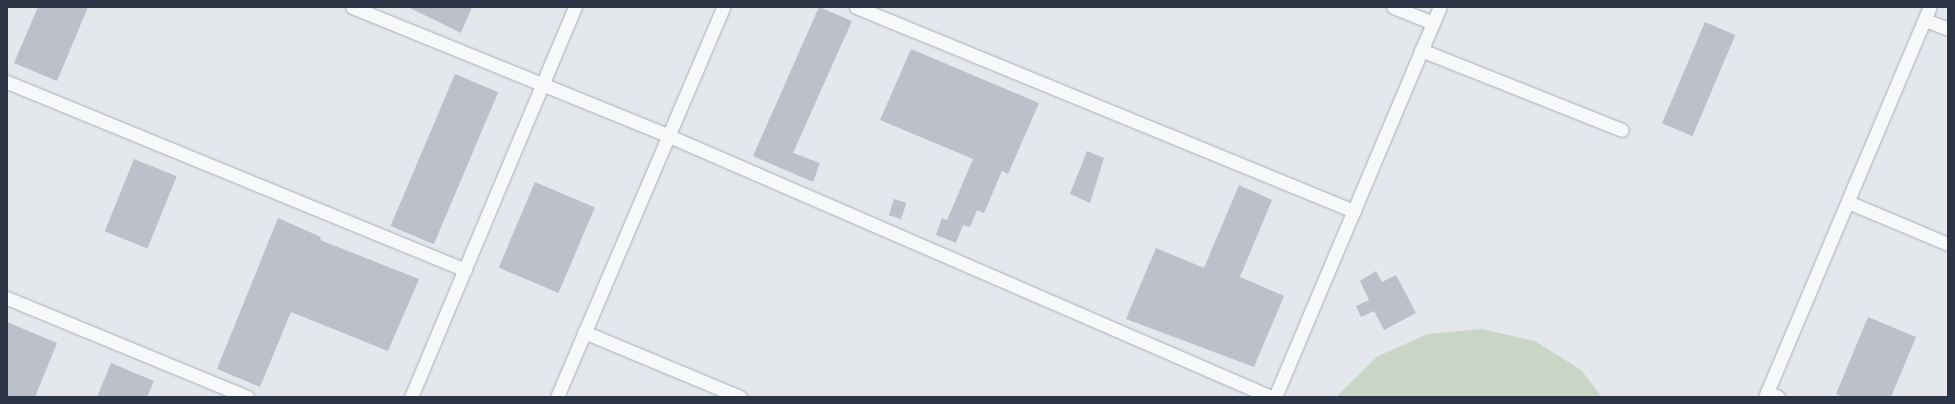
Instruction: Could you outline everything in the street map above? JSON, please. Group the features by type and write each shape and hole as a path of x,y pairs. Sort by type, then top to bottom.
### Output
{"street":[{"path":"352,7 669,136 1272,397"},
{"path":"411,397 575,7"},
{"path":"557,397 723,7"},
{"path":"856,7 1354,211"},
{"path":"1393,7 1433,23"},
{"path":"1275,397 1440,7"},
{"path":"1770,395 1848,202 1930,7"},
{"path":"1925,20 1948,29"},
{"path":"1422,50 1622,130"},
{"path":"7,82 465,270"},
{"path":"1848,202 1948,244"},
{"path":"7,298 247,397"},
{"path":"584,332 740,397"}],"green space":[{"path":"1482,329 1535,341 1581,370 1602,397 1336,397 1378,356 1428,334"}],"building":[{"path":"38,7 88,7 57,81 14,63"},
{"path":"408,7 472,7 461,33"},
{"path":"819,7 852,21 793,153 820,163 813,182 753,156"},
{"path":"1705,22 1735,35 1692,136 1662,123"},
{"path":"911,49 1039,103 1008,174 1002,171 984,213 977,210 970,227 963,225 956,243 936,235 942,218 947,220 973,159 880,120"},
{"path":"455,74 498,92 434,244 391,226"},
{"path":"1087,151 1104,158 1090,203 1070,194"},
{"path":"134,159 177,176 147,249 105,231"},
{"path":"535,182 595,207 558,293 499,268"},
{"path":"1239,185 1272,200 1240,277 1284,296 1254,367 1126,319 1156,248 1204,268"},
{"path":"894,199 906,203 901,219 889,215"},
{"path":"278,218 321,237 320,240 419,279 388,351 291,312 260,387 217,369"},
{"path":"1376,271 1382,282 1396,275 1416,313 1384,330 1374,311 1361,317 1356,306 1369,300 1360,281"},
{"path":"1868,317 1916,337 1891,397 1842,397 1836,394"},
{"path":"7,322 57,343 35,397 7,397"},
{"path":"111,363 154,381 147,397 97,397"}]}
